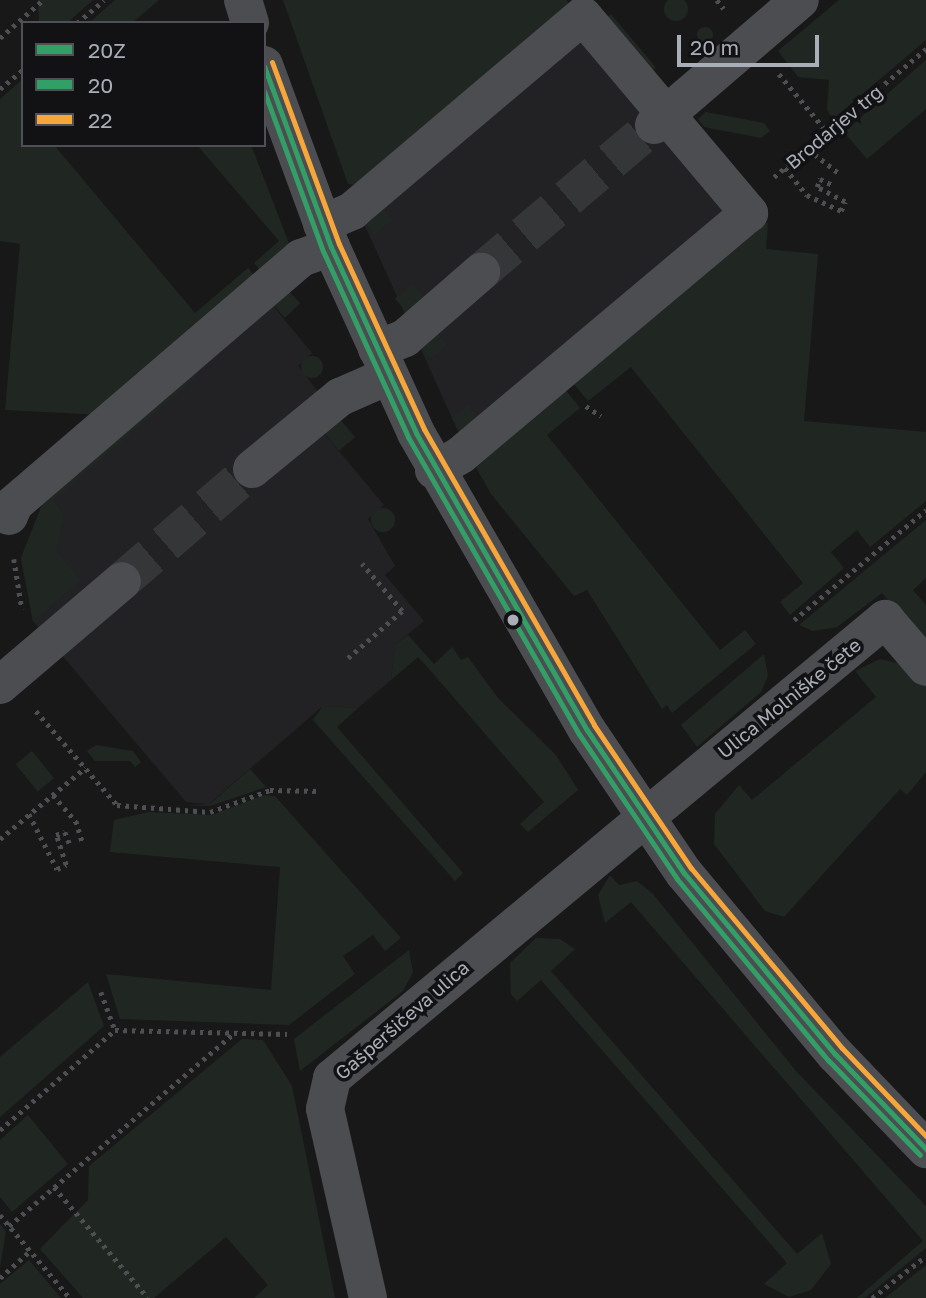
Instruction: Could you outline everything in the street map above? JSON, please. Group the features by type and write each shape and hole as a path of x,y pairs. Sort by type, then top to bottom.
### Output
{"street":[{"path":"243,0 249,21"},
{"path":"659,120 800,0"},
{"path":"10,531 14,504 302,258 352,211 583,16 659,120 749,213 461,455 434,470"},
{"path":"266,70 327,236 434,470 645,818 773,982 926,1149"},
{"path":"252,469 383,362 405,338 481,272"},
{"path":"13,674 121,581"},
{"name":"Ulica Molniške čete","path":"645,818 885,619 926,667"},
{"name":"Gašperšičeva ulica","path":"368,1298 325,1109 332,1078 645,818"}],"path":[{"path":"0,38 43,0"},
{"path":"79,21 104,0"},
{"path":"27,14 28,21"},
{"name":"Brodarjev trg","path":"741,204 926,49"},
{"path":"0,89 21,72"},
{"path":"808,149 839,173"},
{"path":"785,168 807,195 841,211 845,202 817,187 820,179 833,185"},
{"path":"794,620 926,510"},
{"path":"10,531 13,674 117,805 210,812 270,790 320,791"},
{"path":"348,658 402,611 362,564"},
{"path":"0,839 85,768"},
{"path":"53,794 76,821 82,841"},
{"path":"29,814 57,869 66,865 56,835 65,832 70,845"},
{"path":"101,992 116,1030"},
{"path":"0,1130 116,1030 287,1034"},
{"path":"9,1226 235,1033"},
{"path":"54,1187 148,1298"},
{"path":"0,1215 70,1298"},
{"path":"0,1278 30,1251"},
{"path":"872,1298 926,1255"}],"shaded area":[{"path":"671,-1 681,-1 687,5 687,13 680,20 672,20 665,13 665,5"},
{"path":"38,0 93,0 69,21 39,21"},
{"path":"115,0 159,0 134,21 91,21"},
{"path":"283,0 566,0 575,10 366,186 348,184"},
{"path":"839,0 926,0 926,40 833,119 827,110 829,80 798,77 778,51"},
{"path":"611,14 656,68 648,75 603,21"},
{"path":"705,27 713,35 705,43 697,35"},
{"path":"577,35 729,213 462,440 361,217"},
{"path":"926,60 926,109 867,159 844,132"},
{"path":"21,81 21,147 56,147 195,313 248,268 259,282 103,415 5,410 20,244 0,241 0,99"},
{"path":"706,112 764,123 770,131 761,138 704,127 698,119"},
{"path":"199,147 252,147 292,251 265,276 254,263 279,241"},
{"path":"378,203 392,220 375,234 361,217"},
{"path":"753,220 768,223 766,249 818,254 804,421 926,432 926,501 870,547 857,530 831,552 844,568 790,615 780,602 803,583 631,367 588,401 568,377"},
{"path":"413,284 427,301 409,316 395,298"},
{"path":"286,288 300,303 285,318 271,302"},
{"path":"269,301 312,353 298,366 339,418 323,432 384,505 368,519 395,566 385,575 424,621 395,645 391,680 358,708 323,706 209,804 186,802 33,621 21,558 47,492"},
{"path":"244,324 184,388 53,500 64,515 56,552 81,580 33,621 21,558 47,492"},
{"path":"433,328 447,345 431,358 417,341"},
{"path":"308,356 316,356 323,363 323,371 316,378 308,378 301,371 301,363"},
{"path":"561,384 580,408 547,435 720,650 745,630 756,644 672,713 667,705 662,709 587,590 574,596 491,494 472,460"},
{"path":"468,405 482,423 466,436 451,418"},
{"path":"339,418 355,437 339,451 323,431"},
{"path":"383,508 394,515 395,520 388,531 383,532 372,525 371,520 378,509"},
{"path":"926,520 926,578 913,590 926,605 926,646 882,593 837,627 813,631 799,625"},
{"path":"408,635 434,664 452,647 461,660 468,657 498,698 556,755 578,790 528,832 520,824 544,802 430,670 418,657 391,680 395,645"},
{"path":"764,654 768,676 761,692 697,747 681,725"},
{"path":"880,659 906,665 926,685 926,772 907,795 900,789 784,917 765,911 714,844 715,814 739,785 752,800 876,697 855,671"},
{"path":"323,706 358,708 337,727 463,873 455,881 313,720"},
{"path":"96,745 133,751 141,762 135,767 130,761 95,761 87,751"},
{"path":"32,751 54,778 38,791 16,764"},
{"path":"250,769 266,787 210,806 187,805 210,804"},
{"path":"264,795 275,796 401,938 385,951 373,935 343,956 355,974 289,1025 120,1019 106,974 271,990 280,867 110,852 114,820 149,812 212,815"},
{"path":"610,875 619,885 637,881 653,894 796,1071 926,1206 926,1248 865,1298 857,1298 923,1241 631,902 605,923 598,895"},
{"path":"536,938 560,939 575,949 551,971 797,1254 822,1233 831,1264 811,1290 789,1297 764,1284 787,1263 541,980 517,1001 511,994 510,963"},
{"path":"409,950 413,972 403,991 300,1071 294,1039"},
{"path":"88,982 104,1026 0,1117 0,1057"},
{"path":"242,1039 263,1040 292,1086 335,1298 254,1298 268,1285 226,1237 154,1298 83,1298 40,1249 88,1200 89,1166"},
{"path":"28,1115 68,1164 12,1212 0,1197 0,1140"},
{"path":"0,1224 6,1231 0,1268"},
{"path":"29,1260 61,1298 0,1298 0,1284"},
{"path":"926,1265 926,1298 885,1298"}],"tunnel":[{"path":"481,272 654,125"},
{"path":"122,581 252,469"}],"transit line":[{"name":"22","path":"272,62 339,244 424,429 594,725 691,868 842,1048 926,1136"},
{"name":"20Z","path":"266,71 331,247 416,433 587,730 684,873 835,1054 926,1149"},
{"name":"20","path":"266,96 323,251 408,437 579,734 677,879 828,1060 920,1155"}]}
